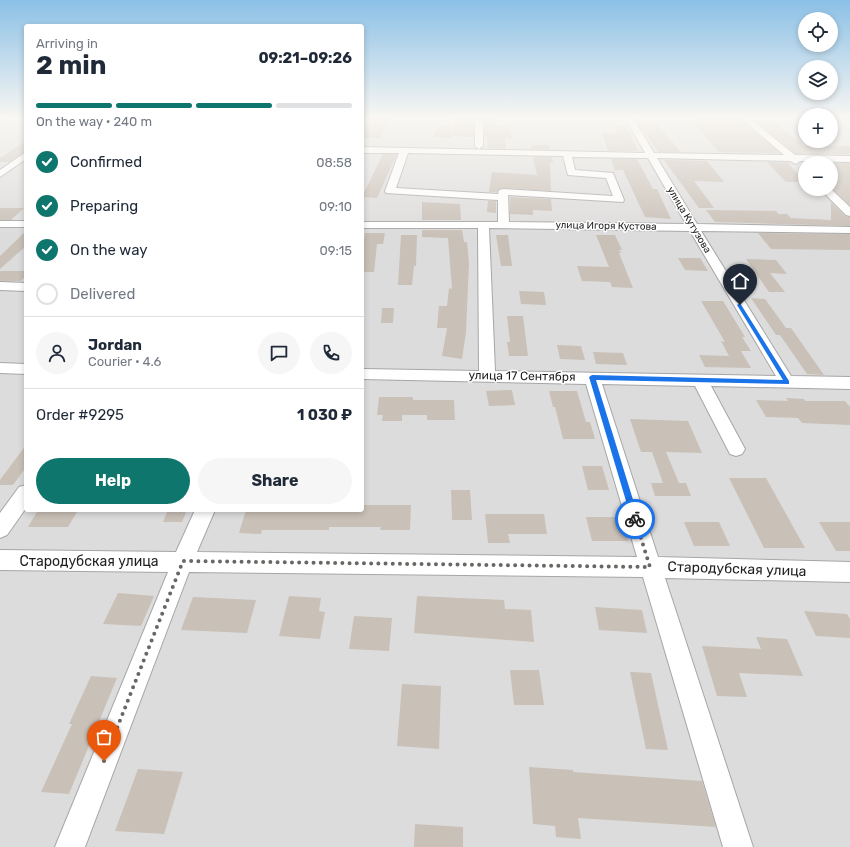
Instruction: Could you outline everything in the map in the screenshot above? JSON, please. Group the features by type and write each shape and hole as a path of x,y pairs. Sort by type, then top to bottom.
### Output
{"street":[{"path":"0,174 23,158"},
{"path":"402,158 390,190 503,197"},
{"path":"504,225 503,192 619,200 610,175 571,173 568,158"},
{"name":"улица Кутузова","path":"653,158 787,382"},
{"path":"760,158 850,159"},
{"path":"793,158 798,163"},
{"path":"832,196 850,213"},
{"path":"0,224 24,222"},
{"name":"улица Игоря Кустова","path":"364,225 504,225 850,230"},
{"path":"483,225 487,376"},
{"path":"0,286 24,287"},
{"path":"0,368 24,366"},
{"name":"улица 17 Сентября","path":"364,374 592,377 850,383"},
{"path":"592,377 738,847"},
{"path":"700,380 736,449"},
{"path":"0,529 24,496"},
{"path":"70,847 183,561 204,512"},
{"name":"Стародубская улица","path":"0,560 650,567 850,572"}],"shaded area":[{"path":"0,158 24,158 24,512 364,512 364,158 798,158 798,196 838,196 838,158 850,158 850,847 0,847"}],"building":[{"path":"0,158 16,158 9,162 0,162"},
{"path":"381,158 395,158 377,198 364,197 364,193"},
{"path":"533,158 552,158 553,163 550,163 551,191 503,188 499,189 497,192 489,192 492,172 537,175"},
{"path":"611,159 637,159 653,189 657,189 671,219 645,217 623,170 615,170"},
{"path":"664,160 707,161 724,182 694,181 714,208 699,208"},
{"path":"767,162 791,163 788,163 798,174 798,182 786,182"},
{"path":"838,163 850,163 850,205 838,194"},
{"path":"510,197 551,199 552,211 533,210 533,215 510,214"},
{"path":"488,201 496,201 496,213 487,212"},
{"path":"422,202 460,204 461,220 422,220"},
{"path":"831,202 845,216 850,217 850,226 715,222 706,210 776,211 779,214 787,214 791,218 831,220"},
{"path":"0,208 24,208 11,220 0,220"},
{"path":"422,230 462,230 464,242 467,242 469,263 466,332 462,359 442,356 447,328 437,328 439,306 447,306 449,288 452,289 448,238 422,237"},
{"path":"24,233 24,248 0,269 0,256"},
{"path":"365,233 385,233 383,244 377,244 374,272 364,272"},
{"path":"758,233 850,234 850,250 771,249"},
{"path":"401,235 417,235 416,266 414,266 412,285 398,285"},
{"path":"496,235 508,235 512,266 501,266"},
{"path":"596,235 615,235 622,250 619,250 621,253 619,253 633,288 612,287 610,282 582,281 577,266 609,267"},
{"path":"678,258 700,258 708,271 685,270"},
{"path":"746,259 776,260 787,274 770,273 785,292 769,292"},
{"path":"0,271 24,271 24,278 21,281 0,281"},
{"path":"519,291 544,292 546,305 521,304"},
{"path":"751,298 765,299 786,328 791,328 824,375 807,374 780,335 776,335"},
{"path":"701,301 723,301 745,337 742,337 751,351 741,351 751,368 705,367 699,355 729,356 721,341 725,342"},
{"path":"382,308 394,308 393,323 381,323"},
{"path":"507,316 523,316 528,356 509,356 507,342 510,342"},
{"path":"557,345 581,346 585,360 560,359"},
{"path":"593,352 623,353 627,365 596,364"},
{"path":"512,390 515,405 489,406 486,391"},
{"path":"549,391 577,391 586,422 590,422 595,439 563,439 555,407 553,407"},
{"path":"379,397 413,397 413,400 454,400 455,420 427,420 427,415 402,415 402,421 382,421 383,415 377,415"},
{"path":"786,398 804,399 805,401 845,401 850,407 850,425 802,423 798,418 766,417 756,400 788,401"},
{"path":"630,419 688,421 702,453 666,452 679,483 686,483 691,496 655,496 651,483 663,483 652,452 641,452"},
{"path":"24,448 24,470 13,485 0,485 0,480"},
{"path":"582,466 602,466 609,490 588,490"},
{"path":"729,478 766,478 805,548 764,548"},
{"path":"451,490 470,490 472,520 452,520"},
{"path":"364,505 411,505 410,530 380,530 381,527 329,527 329,530 262,530 261,534 239,533 245,512 364,512"},
{"path":"37,512 77,512 68,527 28,527"},
{"path":"167,512 186,512 182,522 163,522"},
{"path":"485,514 544,514 547,534 508,534 510,543 488,543"},
{"path":"586,517 620,517 628,541 592,541"},
{"path":"684,522 719,522 730,546 694,546"},
{"path":"819,522 850,522 850,551 836,551"},
{"path":"118,593 154,596 141,626 103,624"},
{"path":"289,596 321,598 319,611 325,612 320,639 279,636"},
{"path":"417,596 504,600 505,609 531,610 534,642 414,633"},
{"path":"193,597 256,600 247,633 181,630"},
{"path":"595,607 642,610 647,633 599,630"},
{"path":"804,611 847,614 850,619 850,638 816,636"},
{"path":"354,616 392,618 389,651 349,649"},
{"path":"756,637 787,639 803,676 739,673 747,697 717,696 702,646 761,649"},
{"path":"510,670 539,670 544,705 514,705"},
{"path":"630,672 651,673 668,750 646,749"},
{"path":"91,676 117,678 69,794 41,792 72,724 69,724"},
{"path":"402,684 441,686 439,749 397,746"},
{"path":"529,767 573,770 573,772 702,781 716,827 578,818 581,839 556,837 555,826 533,824"},
{"path":"138,769 183,772 164,834 115,831"},
{"path":"415,824 463,827 463,847 414,847"}],"way so far":[{"path":"104,761 183,561 650,567 635,519"}],"route":[{"path":"635,519 592,377 787,382 740,305"}]}
